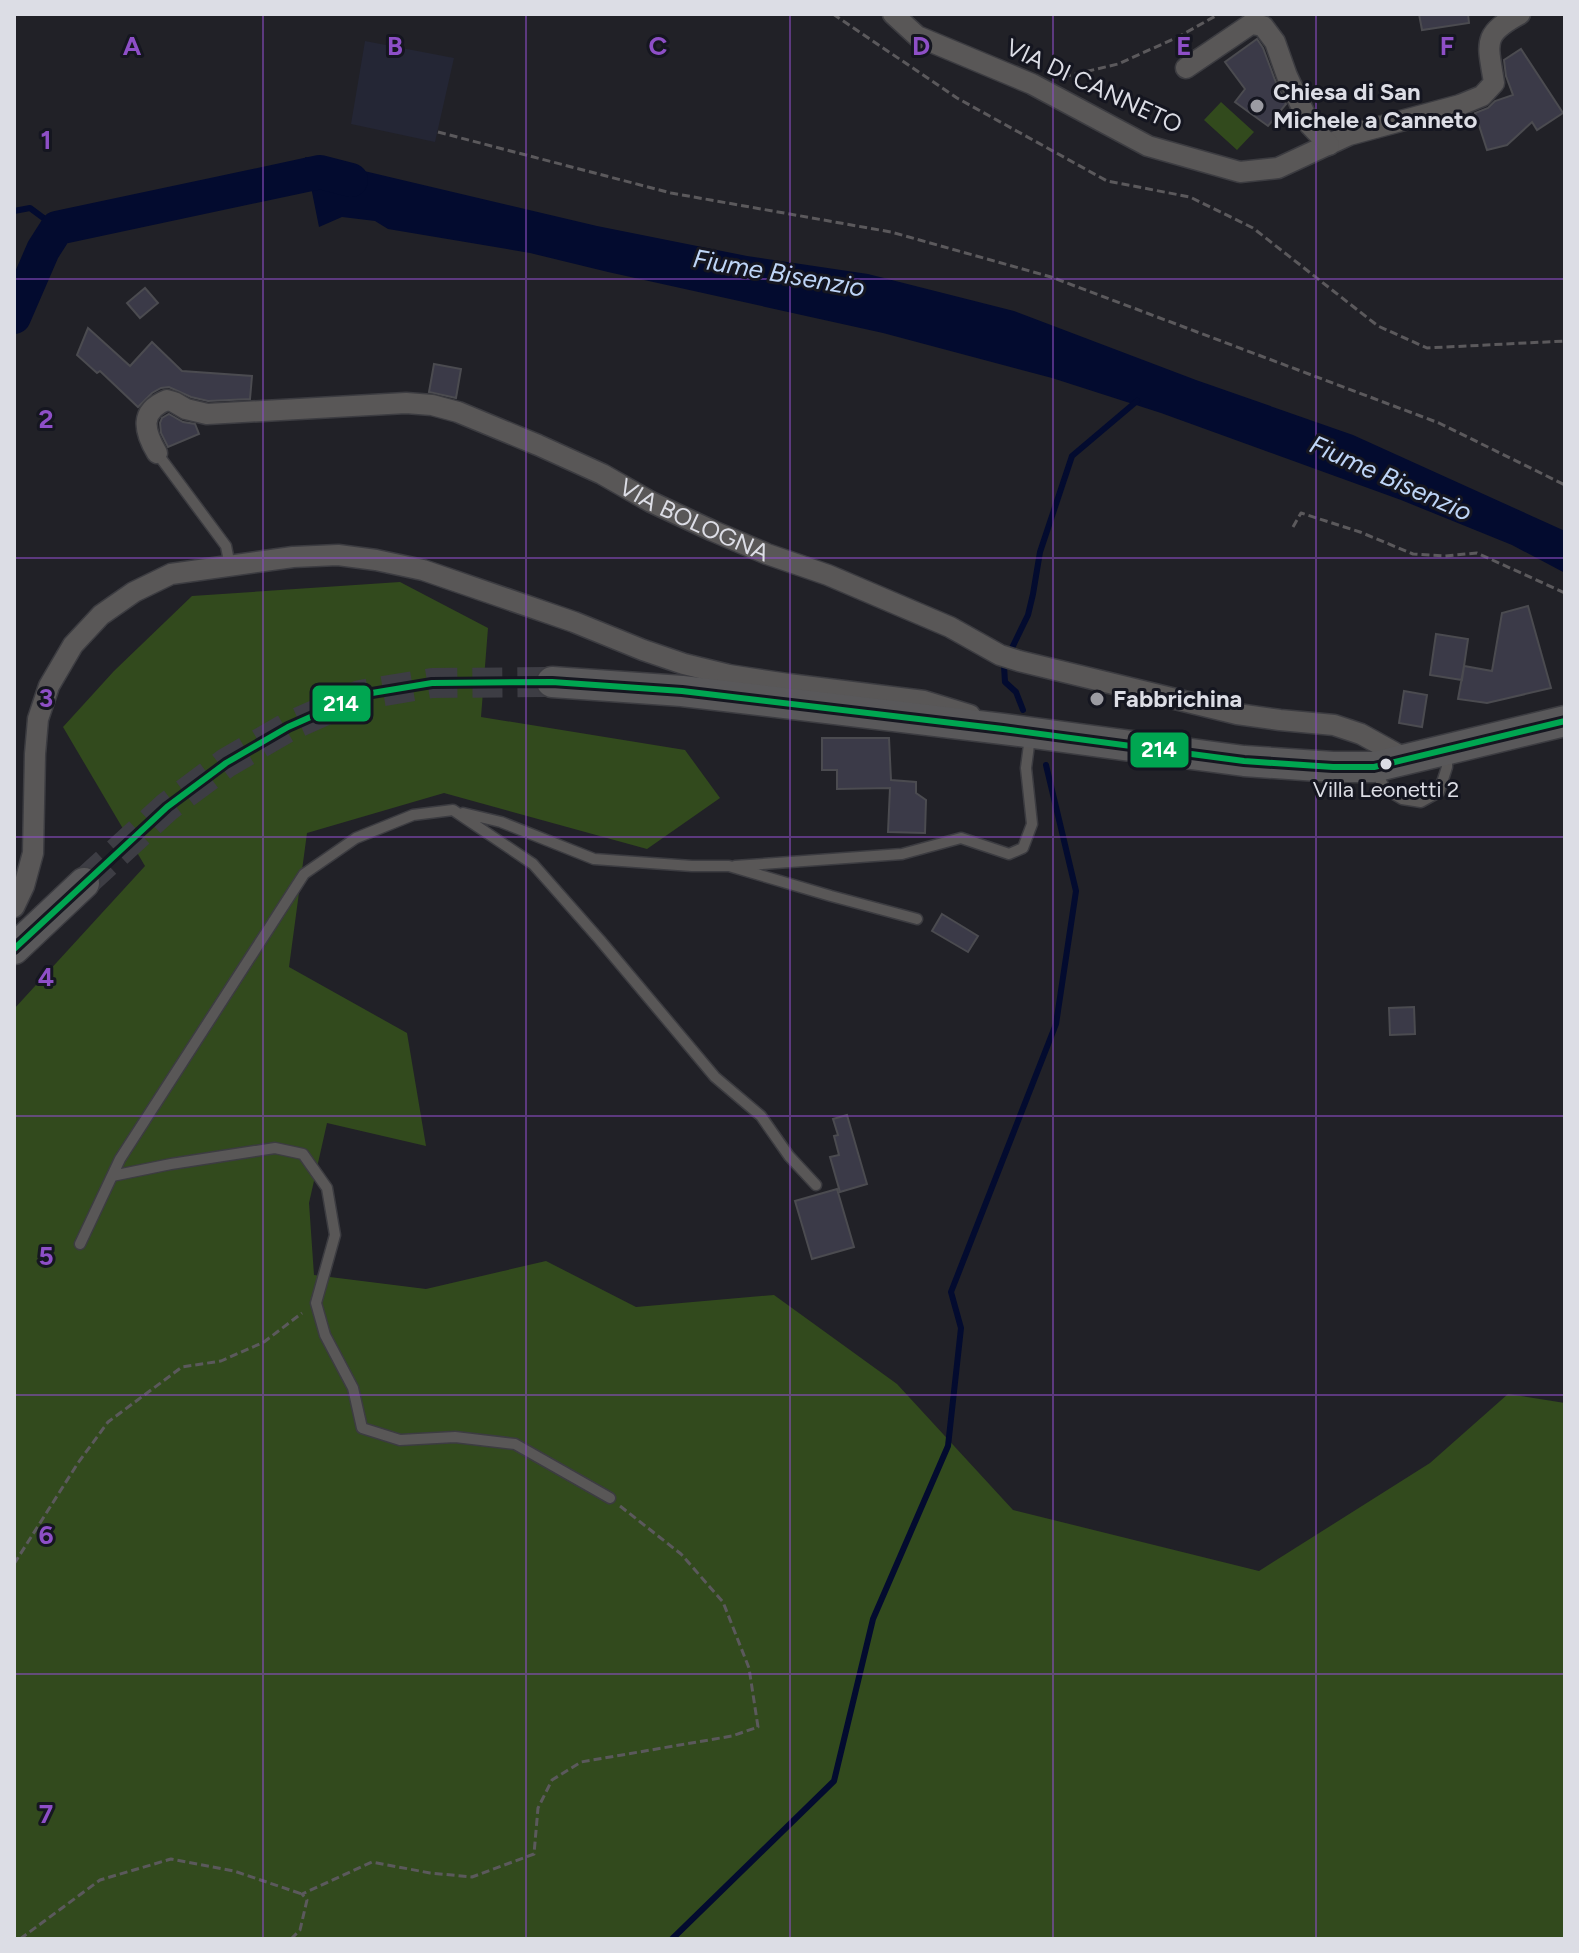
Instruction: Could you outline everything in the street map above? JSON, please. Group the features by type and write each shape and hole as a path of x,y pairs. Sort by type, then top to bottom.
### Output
{"main road":[{"path":"552,682 682,691 1244,761 1333,767 1374,767 1565,721"},
{"path":"14,949 84,883"}],"street":[{"name":"VIA DI CANNETO","path":"893,14 917,36 1032,84 1148,146 1240,172 1278,168 1349,135 1460,105 1482,96 1494,83 1489,49 1492,34 1503,23 1520,14"},
{"path":"1186,68 1251,24 1263,26 1275,42 1310,125 1329,145"},
{"name":"VIA BOLOGNA","path":"157,453 151,444 147,418 153,407 167,400 207,414 382,404 432,405 458,412 538,445 713,531 950,627 1000,655 1237,714 1334,725 1361,734 1408,760"},
{"path":"14,907 24,886 33,853 38,719 49,686 73,645 101,615 134,592 171,574 293,557 338,555 376,560 423,570 518,602 684,664 729,675 924,701 1016,731"}],"lane":[{"name":"VIA BOLOGNA","path":"157,453 226,546 230,566"},
{"path":"80,1244 120,1159 304,874 356,838 413,815 453,810 501,822 594,859 729,866 902,854 961,838 1009,854 1023,848 1032,824 1026,768 1016,731"},
{"path":"1374,767 1385,789 1402,799 1421,802 1439,792 1447,767 1447,750"},
{"path":"453,810 533,864 715,1077 761,1116 789,1156 816,1185"},
{"path":"729,866 917,919"},
{"path":"112,1176 275,1148 303,1154 327,1188 335,1235 316,1303 325,1335 353,1388 362,1428 400,1440 455,1437 515,1444 610,1498"}],"path":[{"path":"833,14 957,98 1107,181 1190,197 1253,228 1378,326 1427,348 1565,341"},
{"path":"1032,84 1118,64 1178,37 1219,14"},
{"path":"438,132 671,193 891,232 1051,277 1439,423 1565,485"},
{"path":"1293,527 1301,513 1360,532 1413,554 1445,556 1477,553 1565,593"},
{"path":"14,1564 108,1422 182,1367 221,1361 264,1342 316,1303"},
{"path":"302,1894 372,1862 472,1877 534,1854 538,1808 552,1780 581,1762 732,1736 758,1727 749,1668 723,1602 681,1554 610,1498"},
{"path":"20,1939 100,1880 171,1859 234,1871 302,1894 307,1900 300,1930 291,1939"}],"shaded area":[{"path":"365,41 454,58 435,142 351,124"}],"green space":[{"path":"1221,102 1254,132 1237,150 1204,120"},
{"path":"400,582 488,628 481,717 685,750 720,798 647,849 444,793 307,833 289,967 407,1033 426,1146 327,1123 309,1203 314,1275 426,1289 546,1261 636,1307 774,1295 897,1384 1013,1510 1259,1571 1430,1463 1508,1394 1565,1403 1565,1939 14,1939 14,1009 145,866 63,727 114,671 192,596"}],"water":[{"path":"305,157 597,226 747,256 868,274 1014,311 1353,435 1565,531 1565,573 1512,545 1401,500 1161,413 1052,378 883,333 530,253 388,229 375,221 342,217 319,227"}],"building":[{"path":"1419,14 1468,14 1469,23 1422,30"},
{"path":"1257,39 1286,104 1268,126 1235,102 1245,89 1225,62"},
{"path":"1521,49 1563,113 1537,130 1532,122 1507,145 1487,150 1475,113 1513,95 1504,60"},
{"path":"145,288 158,303 140,318 127,303"},
{"path":"88,328 130,366 152,342 182,371 252,376 250,399 208,401 169,387 152,393 138,407 100,371 97,373 77,355"},
{"path":"434,364 461,369 456,398 429,392"},
{"path":"169,414 183,422 195,424 199,434 168,447 160,423"},
{"path":"1528,606 1551,688 1487,703 1458,699 1464,666 1492,671 1502,613"},
{"path":"1436,634 1468,639 1462,680 1430,675"},
{"path":"1404,691 1427,695 1422,727 1399,723"},
{"path":"822,738 889,738 891,780 916,782 916,793 926,800 925,833 888,832 890,788 837,789 837,770 822,770"},
{"path":"942,914 978,936 968,952 932,931"},
{"path":"1414,1007 1415,1034 1390,1035 1389,1008"},
{"path":"847,1115 867,1184 840,1192 830,1157 839,1155 833,1119"},
{"path":"837,1189 854,1247 812,1259 795,1201"}],"waterway":[{"name":"Fiume Bisenzio","path":"14,317 43,250 57,228 320,172 351,180"},
{"path":"14,211 30,208 57,228"},
{"path":"1010,652 1028,615 1040,552 1072,456 1137,401"},
{"path":"1004,666 1005,682 1016,692 1023,710"},
{"path":"672,1939 834,1781 873,1619 948,1446 961,1328 951,1292 1056,1024 1076,891 1046,765"}],"tunnel":[{"path":"84,883 167,807 226,763 288,727 360,695 432,683 552,682"}],"transit line":[{"name":"214","path":"14,949 167,807 226,763 288,727 360,695 432,683 552,682 682,691 1244,761 1333,767 1374,767 1565,721"}],"place":[{"name":"Chiesa di San Michele a Canneto","path":"1257,106"},
{"name":"Fabbrichina","path":"1097,699"},
{"name":"Villa Leonetti 2","path":"1386,764"}]}
